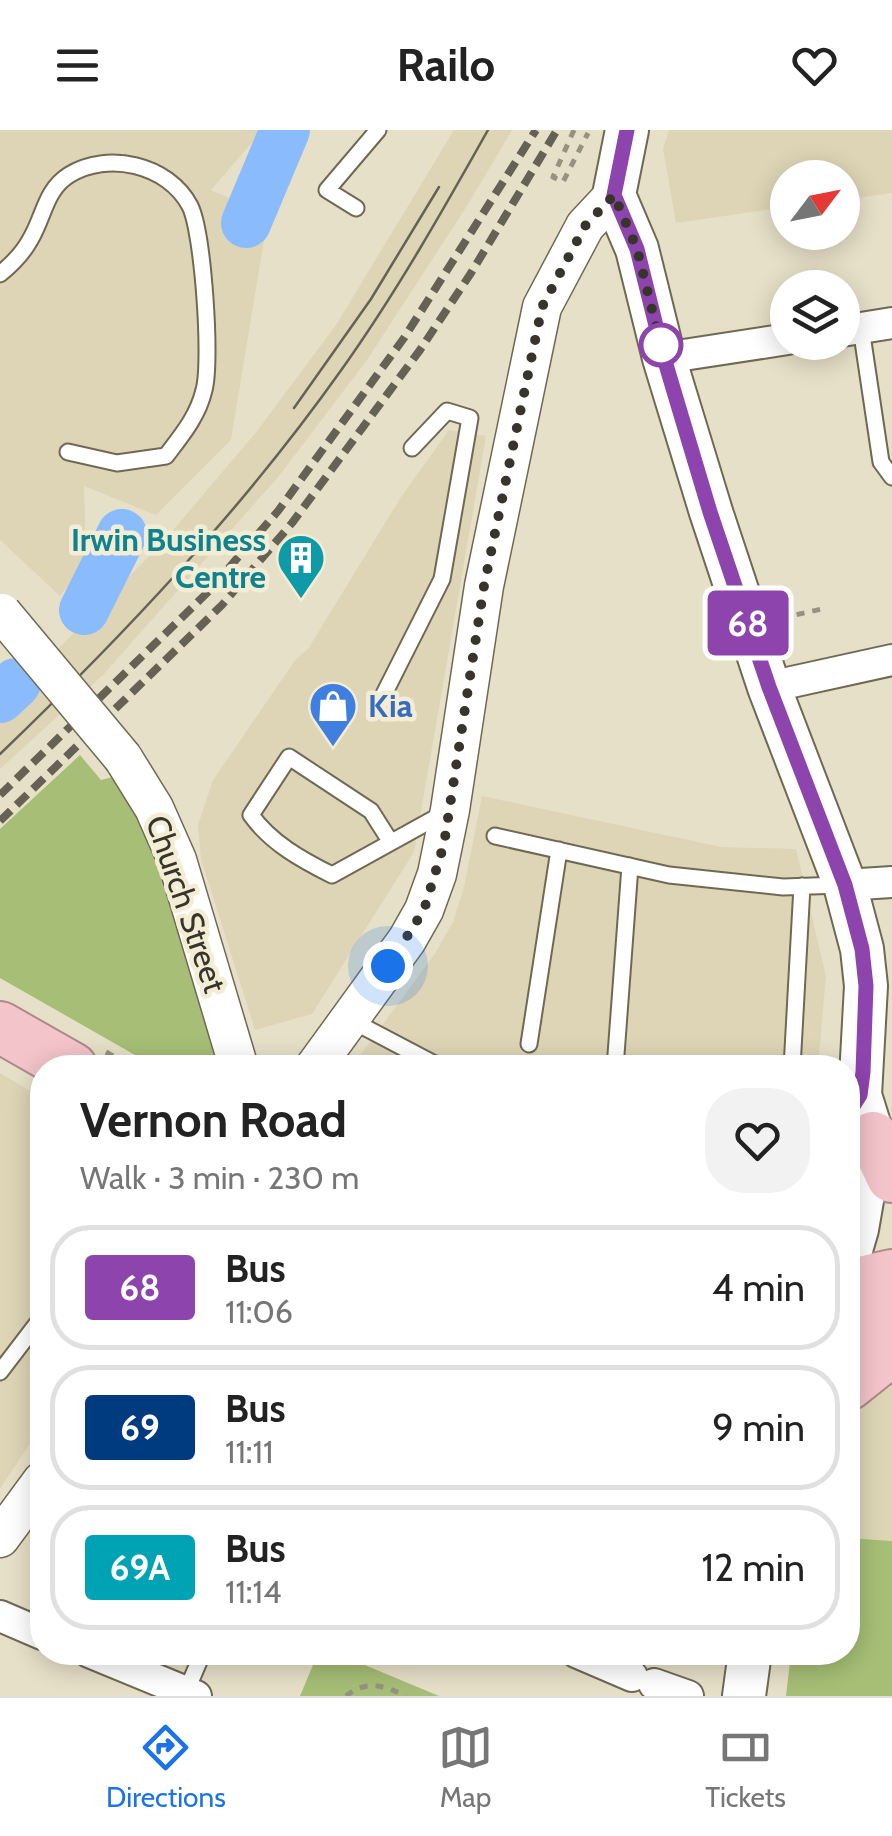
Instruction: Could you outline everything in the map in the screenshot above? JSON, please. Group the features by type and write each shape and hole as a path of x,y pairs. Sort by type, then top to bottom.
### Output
{"highway":[{"path":"0,1027 49,1055"},
{"path":"860,1282 892,1274"},
{"path":"860,1326 892,1317"},
{"path":"860,1375 892,1350"}],"main road":[{"path":"627,130 614,195 637,249 664,358 710,512 769,687 845,885 864,966 871,1111 860,1204"},
{"path":"744,1696 748,1665"}],"street":[{"path":"323,1055 407,940 424,910 437,874 450,810 471,584 542,307 585,226 614,195"},
{"path":"860,329 892,324"},
{"path":"664,358 770,343"},
{"name":"Church Street","path":"1,612 123,758 154,808 177,860 234,1055"},
{"path":"769,687 892,660"},
{"path":"845,885 892,882"},
{"path":"0,1538 30,1497"},
{"path":"0,1616 30,1629"},
{"path":"121,1665 191,1694"},
{"path":"607,1665 688,1696"}],"lane":[{"path":"356,208 328,190 378,130"},
{"path":"0,274 30,240 52,189 89,166 118,161 144,168 172,185 190,206 198,242 208,361 204,390 191,424 166,456 117,463 68,452"},
{"path":"859,360 881,462 892,477"},
{"path":"379,704 442,578 470,418 447,411 412,448"},
{"path":"442,578 471,584"},
{"path":"390,841 372,811 288,757 251,816 296,857 332,875 450,810"},
{"path":"496,836 669,875 802,886 845,885"},
{"path":"530,1044 559,850"},
{"path":"615,1055 630,866"},
{"path":"793,1055 802,886"},
{"path":"349,1020 417,1055"},
{"path":"0,1372 30,1333"},
{"path":"191,1694 199,1665"}],"path":[{"path":"574,130 552,177 563,182 590,130"},
{"path":"346,1696 373,1685 406,1696"}],"shaded area":[{"path":"0,130 263,130 211,190 268,216 231,440 156,515 84,486 86,562 60,596 0,540"},
{"path":"454,130 512,130 367,360 279,476 103,675 0,769 0,708 163,542 257,431 336,325"},
{"path":"669,130 892,130 892,193 860,198 860,160 770,160 770,209 676,223 663,149"},
{"name":"Kia","path":"449,430 486,436 414,852 312,1014 255,1030 201,859 198,825 213,780 296,659 308,649 401,497"},
{"path":"482,796 721,847 796,849 826,976 819,1055 361,1055 436,952 453,922"},
{"path":"0,1073 30,1091 30,1443 0,1489"},
{"path":"892,1382 892,1541 860,1539 860,1410"}],"green space":[{"path":"80,755 101,780 113,777 157,838 222,1055 135,1055 0,978 0,829"},
{"path":"860,1539 892,1541 892,1696 786,1696 790,1665 860,1665"},
{"path":"313,1665 365,1665 439,1696 300,1696"}],"waterway":[{"path":"246,223 285,130"},
{"path":"84,610 122,534"},
{"path":"0,698 16,683"}],"tram line":[{"path":"0,754 180,570 304,421 381,311 488,130"},
{"path":"294,408 371,299 439,187"}],"railway":[{"path":"0,795 208,592 278,511 404,338 536,130"},
{"path":"0,821 222,605 292,523 420,350 557,130"}],"bus line":[{"name":"68","path":"627,130 614,195 637,249 664,358 710,512 769,687 845,885 862,949 866,986 860,1095"}],"place":[{"name":"Irwin Business Centre","path":"301,600"},
{"name":"Kia","path":"333,748"}],"route":[{"path":"388,966 424,910 437,874 484,586 542,307 585,226 614,195 637,249 664,358 661,345"}]}
